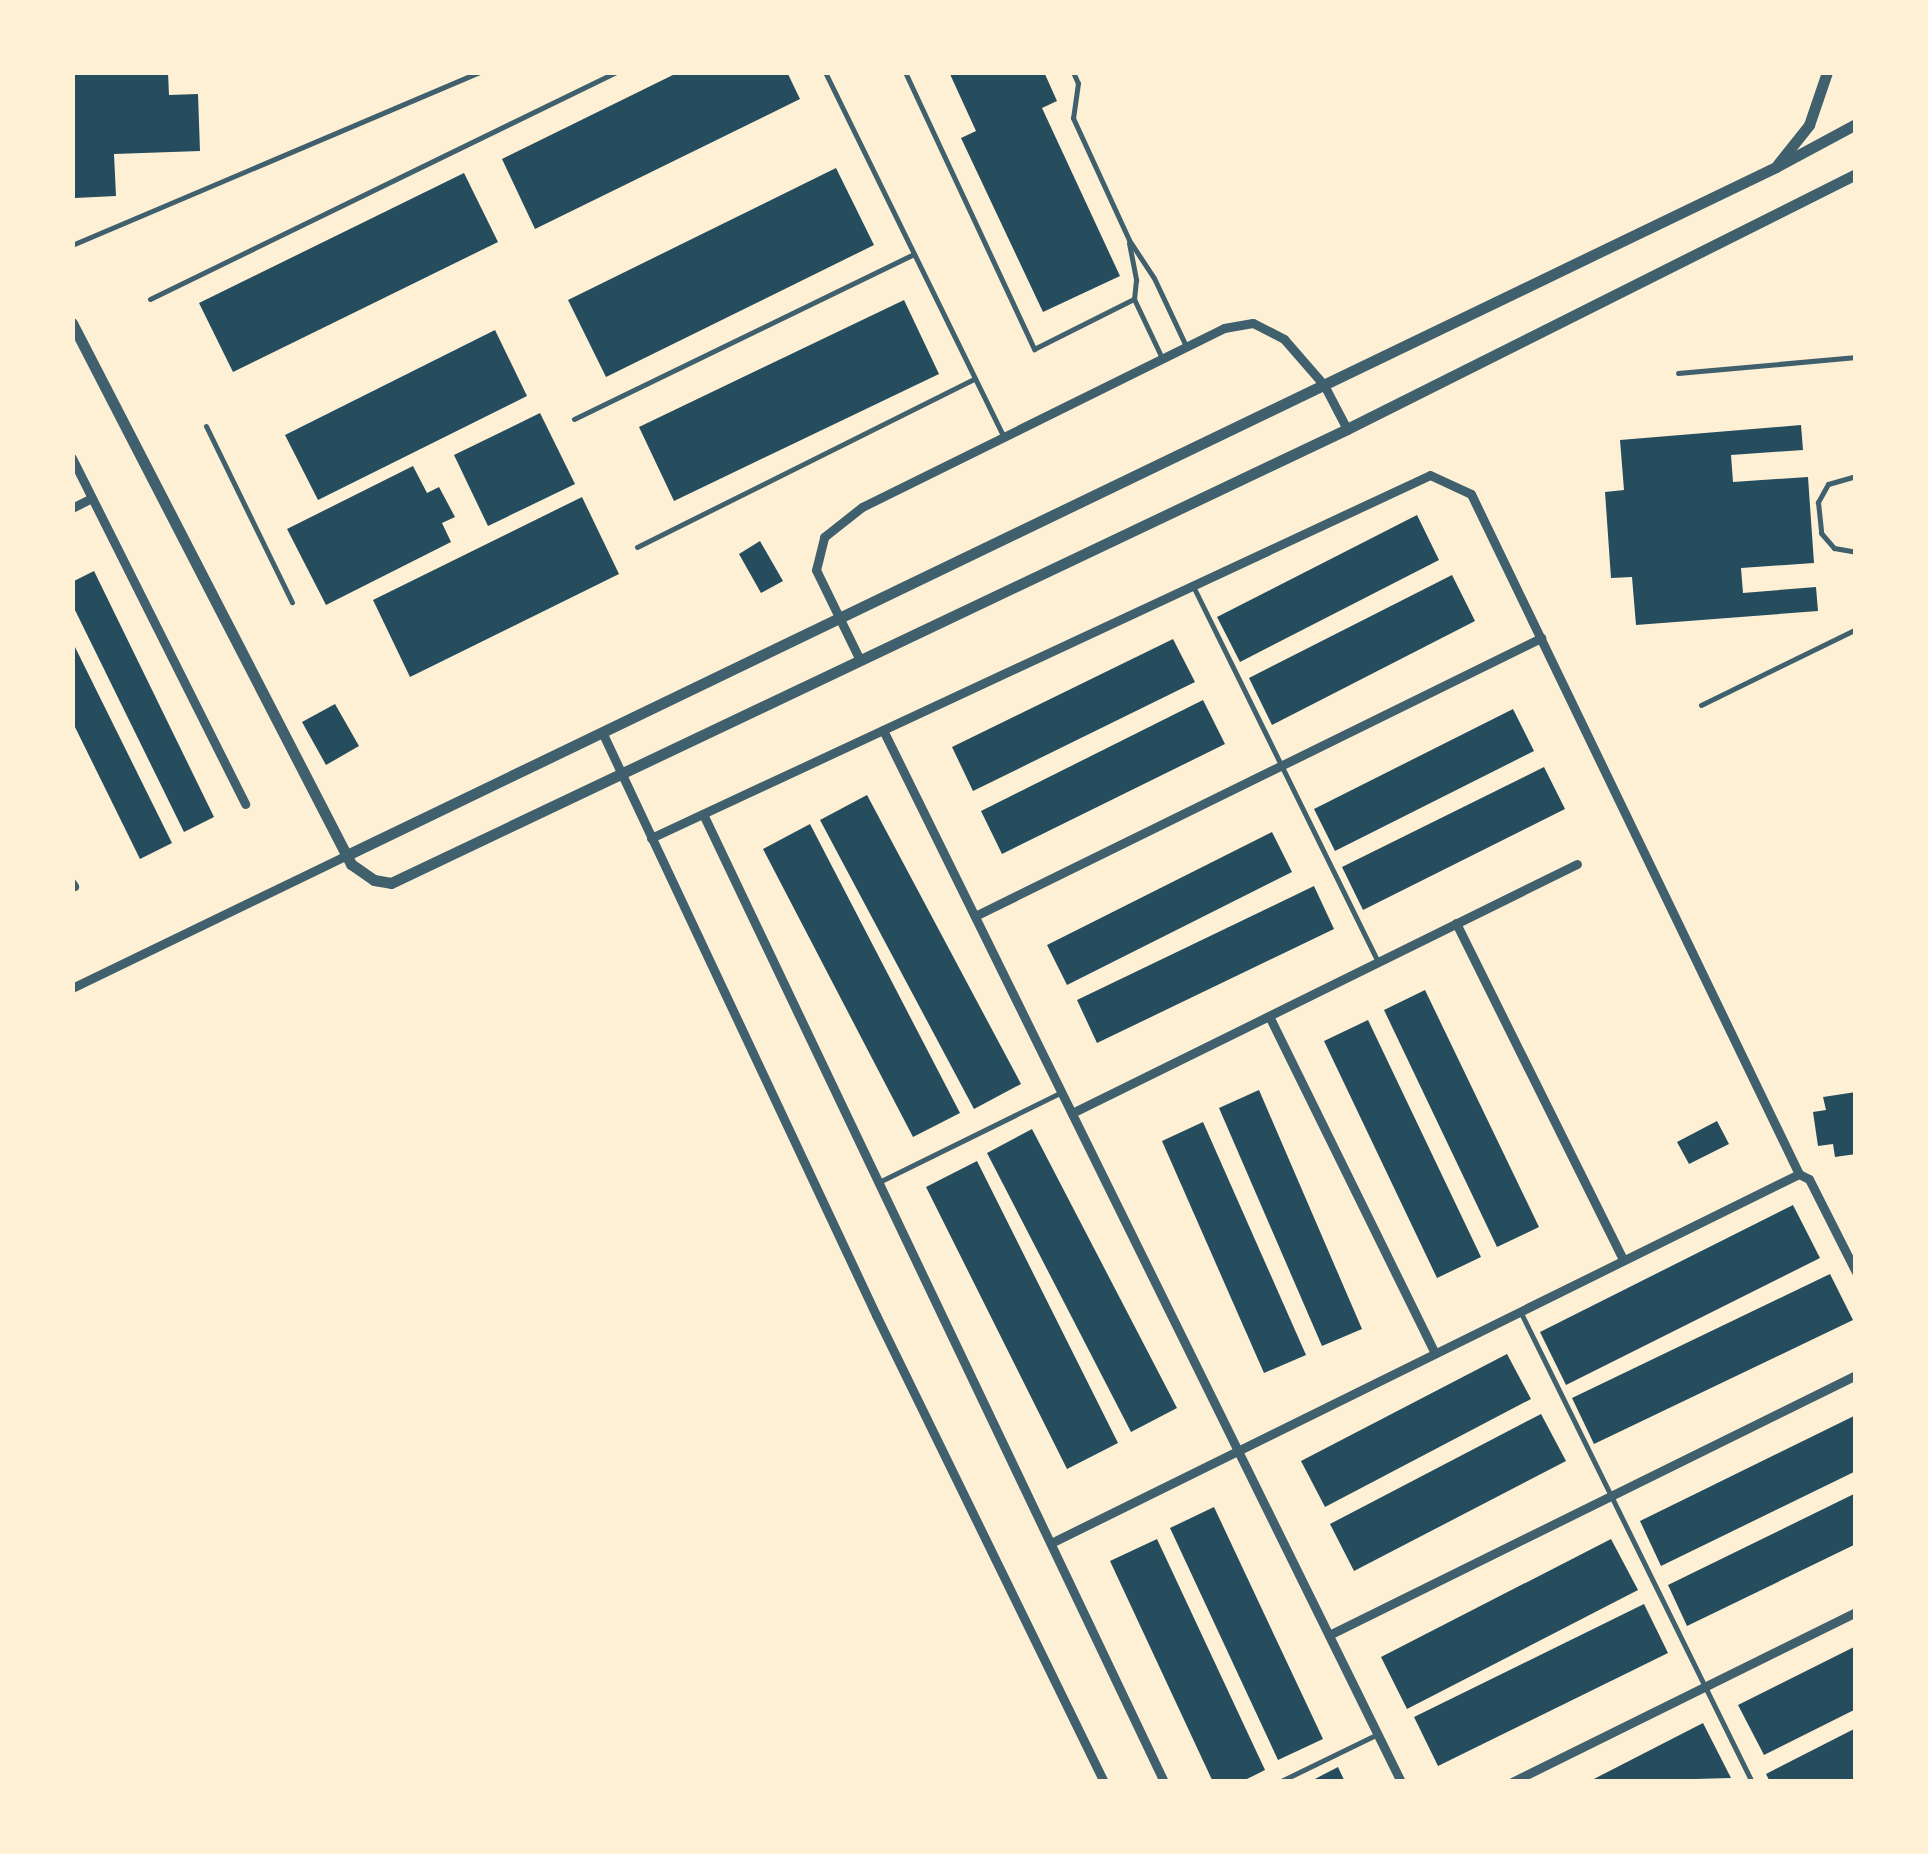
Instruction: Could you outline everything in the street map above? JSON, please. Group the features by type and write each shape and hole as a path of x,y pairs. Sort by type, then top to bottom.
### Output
{"street":[{"path":"1776,167 1808,125 1827,72"},
{"path":"72,988 1776,167 1856,124"},
{"path":"72,324 352,864 374,880 392,883 1347,429 1855,174"},
{"path":"859,658 816,570 824,536 862,507 1224,328 1253,323 1284,339 1324,385 1347,429"},
{"path":"72,458 245,804"},
{"path":"651,838 1430,476 1471,494 1799,1174 1809,1180 1856,1272"},
{"path":"72,508 92,498"},
{"path":"975,916 1540,638"},
{"path":"883,730 1401,1782"},
{"path":"603,734 876,1316 1104,1782"},
{"path":"703,814 1164,1782"},
{"path":"1072,1113 1577,864"},
{"path":"1456,923 1623,1260"},
{"path":"1269,1016 1435,1353"},
{"path":"1050,1542 1799,1174"},
{"path":"1329,1635 1856,1375"},
{"path":"1512,1782 1856,1612"}],"lane":[{"path":"72,245 480,72"},
{"path":"150,298 616,72"},
{"path":"826,72 1003,436"},
{"path":"905,72 1034,349 1134,300"},
{"path":"1073,72 1078,83 1073,118 1129,240 1154,278 1186,346"},
{"path":"1129,240 1136,280 1134,300 1162,358"},
{"path":"574,419 914,254"},
{"path":"1678,374 1856,357"},
{"path":"637,547 974,379"},
{"path":"206,426 292,602"},
{"path":"1856,476 1828,484 1818,502 1820,533 1834,548 1856,552"},
{"path":"1193,586 1378,962"},
{"path":"1701,705 1856,629"},
{"path":"879,1182 1062,1092"},
{"path":"1520,1311 1752,1782"},
{"path":"1279,1782 1378,1734"}],"building":[{"path":"72,72 168,72 169,95 198,94 200,151 114,154 116,196 75,198"},
{"path":"679,72 787,72 800,99 535,229 502,159"},
{"path":"949,72 1044,72 1057,101 1042,108 1120,276 1043,312 961,138 976,131"},
{"path":"836,168 874,245 606,377 568,300"},
{"path":"464,173 498,242 233,372 199,303"},
{"path":"904,300 939,374 674,501 639,427"},
{"path":"495,330 527,396 318,500 285,435"},
{"path":"540,413 575,484 488,526 454,455"},
{"path":"1801,425 1803,450 1731,455 1733,482 1808,477 1814,563 1741,568 1743,593 1816,587 1818,611 1636,625 1632,577 1611,578 1605,492 1624,490 1620,440"},
{"path":"413,466 427,493 439,487 455,517 442,523 451,542 326,605 287,529"},
{"path":"582,497 619,574 410,677 373,600"},
{"path":"1417,515 1439,560 1240,662 1217,617"},
{"path":"760,541 783,581 761,593 739,554"},
{"path":"94,571 214,817 184,832 72,604 72,582"},
{"path":"1452,575 1475,621 1272,725 1249,678"},
{"path":"1173,639 1195,682 973,791 952,747"},
{"path":"72,641 172,843 140,859 72,721"},
{"path":"1203,700 1225,744 1002,854 981,811"},
{"path":"335,704 359,746 326,765 302,722"},
{"path":"1513,709 1534,751 1335,851 1314,809"},
{"path":"1544,767 1565,809 1363,910 1342,867"},
{"path":"867,795 1021,1084 974,1109 820,820"},
{"path":"810,824 960,1113 913,1137 763,849"},
{"path":"1272,832 1292,872 1067,985 1047,945"},
{"path":"1314,886 1334,929 1097,1043 1077,1000"},
{"path":"1425,990 1539,1227 1497,1247 1384,1010"},
{"path":"1368,1020 1481,1257 1437,1278 1324,1041"},
{"path":"1259,1090 1362,1329 1322,1346 1219,1108"},
{"path":"1856,1092 1856,1154 1835,1157 1833,1144 1818,1146 1813,1112 1826,1110 1823,1097"},
{"path":"1717,1121 1729,1144 1689,1164 1677,1142"},
{"path":"1203,1122 1306,1355 1264,1373 1162,1141"},
{"path":"1032,1129 1177,1408 1131,1432 987,1153"},
{"path":"977,1161 1118,1443 1067,1469 926,1187"},
{"path":"1793,1205 1820,1258 1566,1385 1540,1332"},
{"path":"1830,1274 1853,1320 1594,1444 1572,1398"},
{"path":"1507,1354 1531,1399 1325,1507 1301,1461"},
{"path":"1541,1414 1566,1461 1354,1571 1330,1524"},
{"path":"1856,1415 1856,1471 1661,1566 1640,1521"},
{"path":"1856,1493 1856,1544 1687,1626 1668,1585"},
{"path":"1214,1507 1323,1739 1278,1760 1170,1528"},
{"path":"1157,1539 1265,1770 1241,1782 1213,1782 1110,1561"},
{"path":"1611,1539 1638,1590 1407,1709 1381,1657"},
{"path":"1644,1604 1668,1653 1438,1766 1414,1717"},
{"path":"1856,1646 1856,1709 1764,1755 1738,1705"},
{"path":"1703,1723 1731,1778 1588,1782"},
{"path":"1856,1728 1856,1782 1770,1782 1766,1774"},
{"path":"1338,1767 1345,1782 1309,1782"}]}
